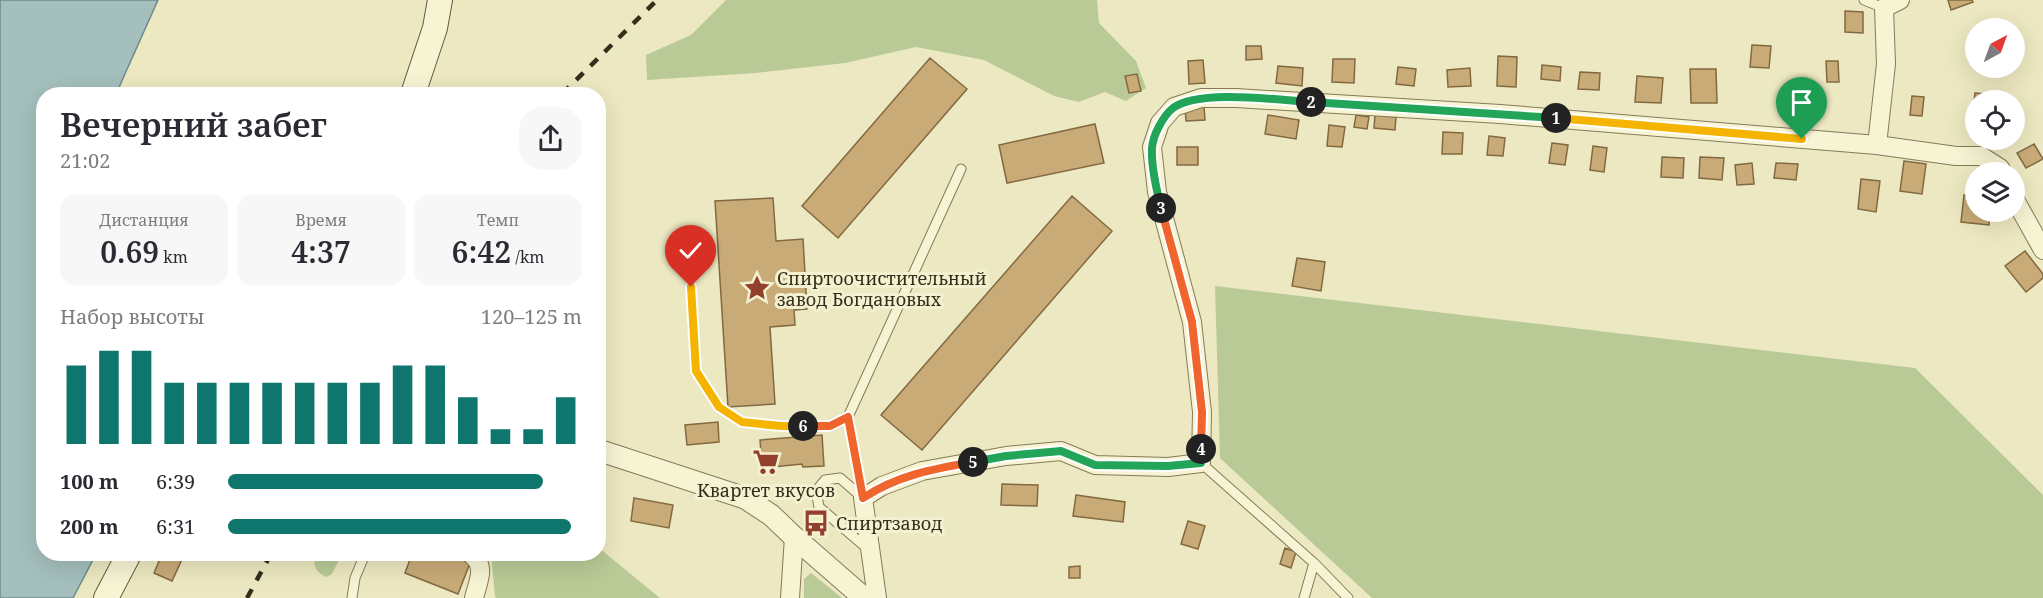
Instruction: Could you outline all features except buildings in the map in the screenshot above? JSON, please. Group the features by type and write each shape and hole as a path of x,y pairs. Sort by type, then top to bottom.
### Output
{"main road":[{"path":"415,87 435,28 440,0"},
{"path":"106,598 125,561"}],"street":[{"path":"1877,145 1892,4"},
{"path":"877,598 863,498 882,486 922,471 1006,456 1061,451 1095,465 1168,466 1201,463 1202,412 1192,322 1157,192 1152,147 1160,123 1174,107 1201,98 1500,114 1877,145 1956,156 1982,156 1991,162"},
{"path":"2025,218 2043,250"},
{"path":"606,453 745,498 771,514 864,598"},
{"path":"790,598 794,537"},
{"path":"474,598 481,571 478,561"}],"lane":[{"path":"1864,0 1892,4"},
{"path":"863,498 848,417 961,169"},
{"path":"691,287 696,371 719,407 742,422 780,426 830,426 848,417"},
{"path":"1201,463 1314,563 1348,598"},
{"path":"863,498 840,478 825,480 816,491 819,507 870,551"},
{"path":"352,598 355,578 362,561"},
{"path":"1304,598 1314,563"}],"green space":[{"path":"726,0 1097,0 1099,23 1136,61 1146,88 1126,101 1105,92 1079,102 1054,96 984,60 916,47 845,63 756,73 647,80 646,55 691,35"},
{"path":"1215,286 1915,368 2043,495 2043,598 1372,598 1220,458"},
{"path":"606,554 660,598 496,598 492,561 606,561"},
{"path":"338,561 332,574 326,577 319,573 314,562"},
{"path":"811,573 842,598 804,598 804,579"}],"water":[{"path":"0,0 158,0 119,87 36,87 36,561 92,561 73,598 0,598"}],"railway":[{"path":"569,87 657,0"},
{"path":"247,598 267,561"}],"place":[{"name":"Спиртоочистительный завод Богдановых","path":"757,288"},
{"name":"Квартет вкусов","path":"766,462"},
{"name":"Спиртзавод","path":"816,523"}],"route":[{"path":"691,287 696,371 719,407 742,422 780,426 830,426 848,417 863,498 882,486 922,471 1006,456 1061,451 1095,465 1168,466 1201,463 1202,412 1192,322 1157,192 1152,147 1160,123 1174,107 1201,98 1236,98 1500,114 1802,139"}]}
